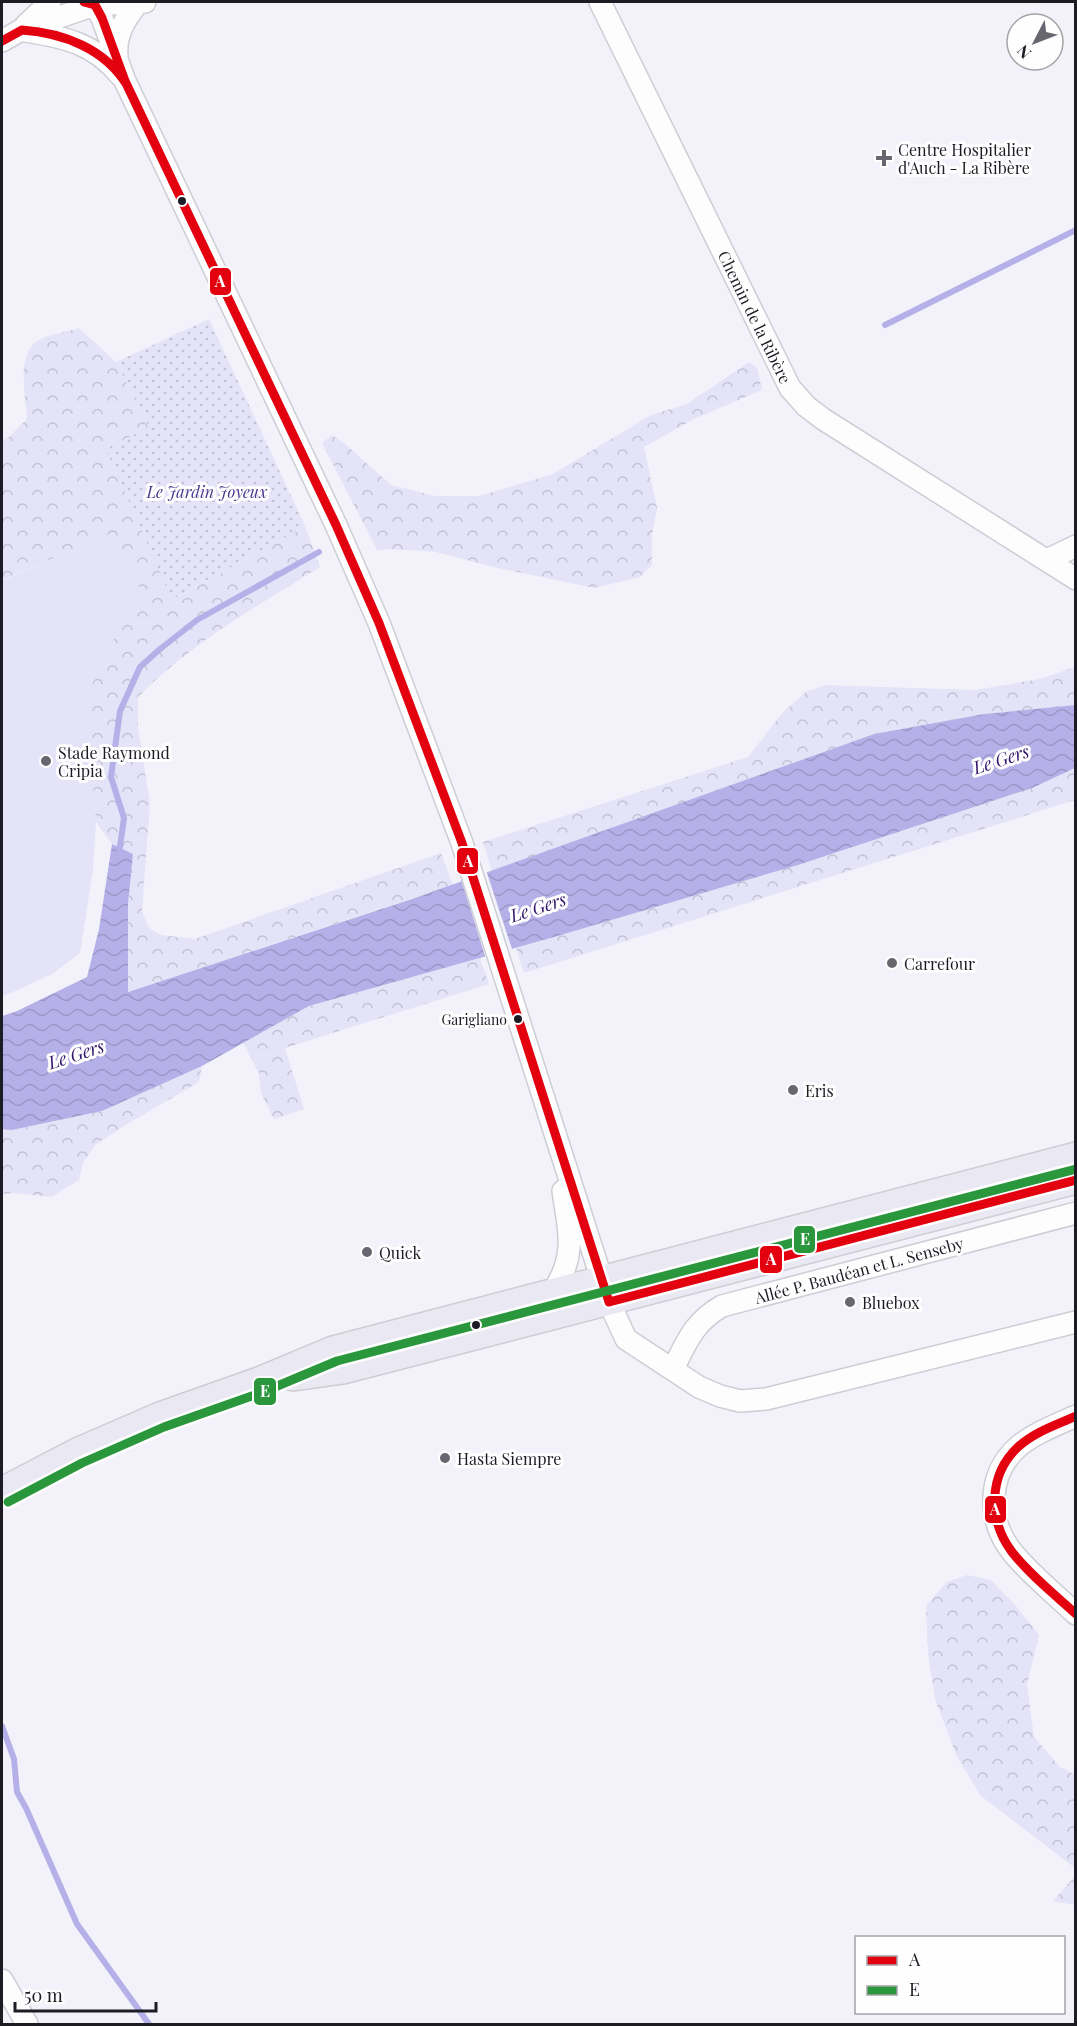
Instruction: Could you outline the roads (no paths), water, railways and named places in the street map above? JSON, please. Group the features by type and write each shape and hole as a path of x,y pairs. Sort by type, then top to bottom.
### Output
{"main road":[{"path":"259,1381 343,1370 606,1291 1076,1156"},
{"path":"2,1491 77,1452 160,1416 259,1381 333,1350 554,1292 606,1291 1076,1179"}],"street":[{"path":"21,30 50,2"},
{"path":"2,41 21,30 84,4 142,2"},
{"path":"118,59 116,46 125,20 142,2"},
{"name":"Chemin de la Ribère","path":"600,2 790,388 806,406 823,419 1076,579"},
{"path":"84,4 102,18 125,81 336,525 379,623 462,843 606,1291 626,1339 699,1387 740,1401 766,1399 1076,1322"},
{"path":"21,30 78,42 96,52 112,65 125,81"},
{"path":"1047,560 1076,546"},
{"path":"554,1131 570,1237 568,1264 554,1292"},
{"name":"Allée P. Baudéan et L. Senseby","path":"674,1369 698,1323 722,1306 1076,1213"},
{"path":"1076,1416 1037,1434 1018,1447 1005,1462 996,1479 994,1498 994,1516 999,1533 1013,1554 1076,1614"},
{"path":"2,1980 27,2025"}],"water":[{"name":"Le Gers","path":"1075,705 1075,768 1032,788 798,865 309,1006 202,1066 102,1111 12,1130 2,1129 2,1016 87,977 99,929 112,844 133,854 128,904 128,992 412,899 874,734 984,714"}],"waterway":[{"path":"885,325 1076,230"},
{"path":"119,854 124,818 111,777 120,711 140,667 197,620 319,552"},
{"path":"2,1726 14,1759 17,1792 77,1924 149,2024"}],"place":[{"name":"Centre Hospitalier d'Auch - La Ribère","path":"884,158"},
{"name":"Stade Raymond Cripia","path":"46,761"},
{"name":"Carrefour","path":"892,963"},
{"name":"Garigliano","path":"518,1019"},
{"name":"Eris","path":"793,1090"},
{"name":"Quick","path":"367,1252"},
{"name":"Bluebox","path":"850,1302"},
{"name":"Hasta Siempre","path":"445,1458"}],"park label":[{"name":"Le Jardin Joyeux","path":"207,491"}]}
